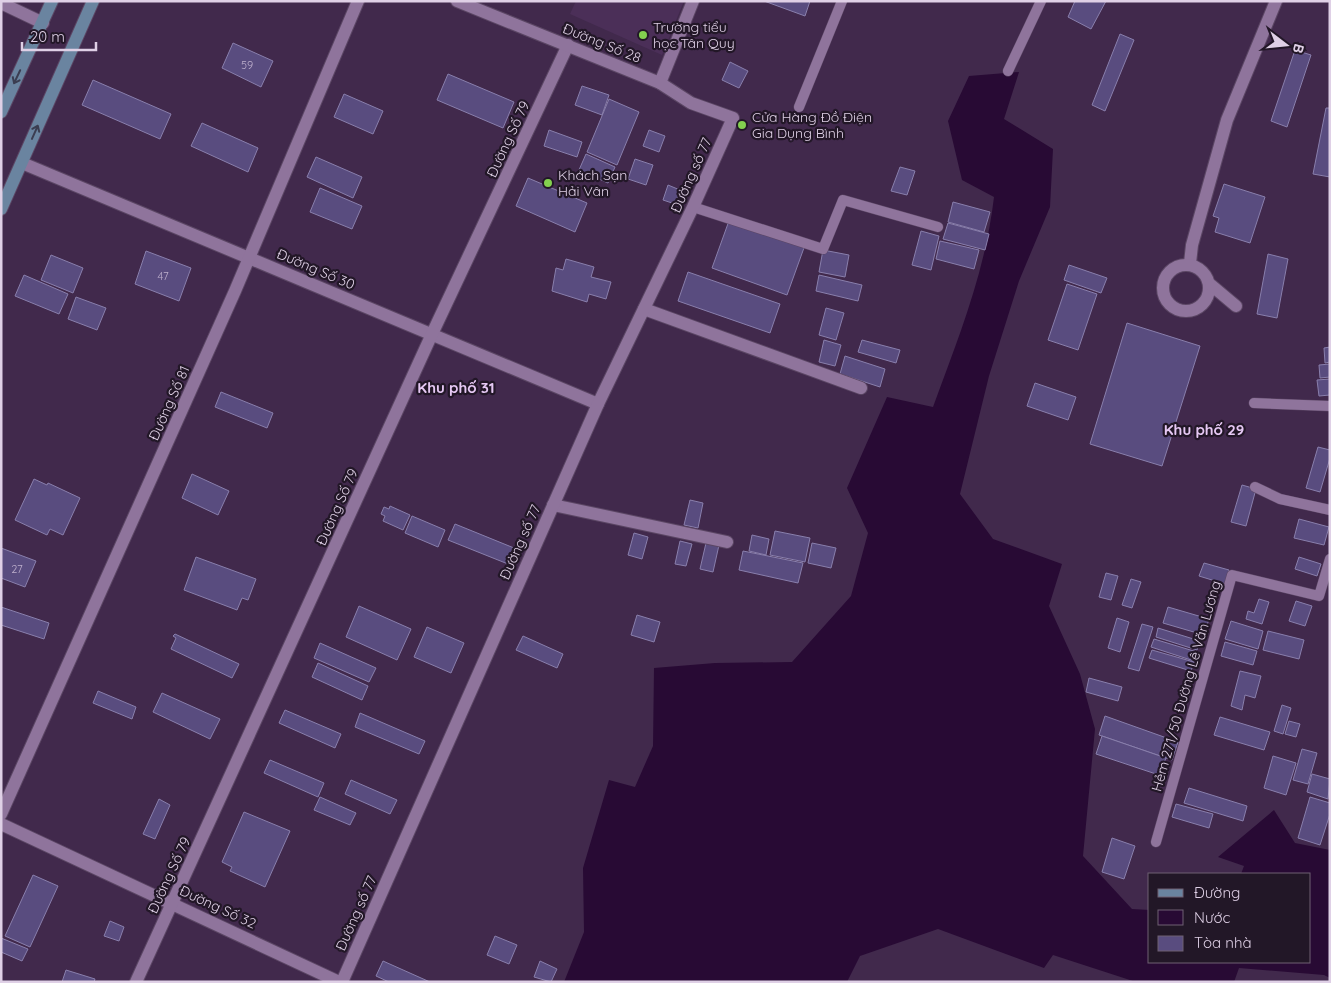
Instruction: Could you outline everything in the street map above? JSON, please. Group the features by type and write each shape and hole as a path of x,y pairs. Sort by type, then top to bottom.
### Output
{"main road":[{"path":"1,112 52,1"},
{"path":"1,209 93,1"}],"street":[{"name":"Đường Số 81","path":"1,814 250,258 358,1"},
{"name":"Đường Số 28","path":"456,1 660,84 691,103 733,118"},
{"path":"660,84 694,1"},
{"path":"1190,263 1192,245 1227,120 1276,1"},
{"path":"1,3 43,23"},
{"name":"Đường Số 79","path":"136,982 432,334 568,46"},
{"name":"Đường số 77","path":"341,982 598,404 693,207 733,118"},
{"name":"Đường Số 30","path":"22,163 598,404"},
{"path":"1211,285 1205,304 1187,312 1168,305 1162,286 1171,268 1190,263 1204,270 1211,285 1236,306"},
{"path":"644,309 860,388"},
{"path":"553,505 727,542"},
{"name":"Đường Số 32","path":"1,824 341,982"}],"lane":[{"path":"799,106 842,1"},
{"path":"1008,71 1041,1"},
{"path":"693,207 823,249 843,200 938,227"},
{"path":"1254,403 1330,406"},
{"path":"1254,486 1280,499 1330,510"},
{"name":"Hẻm 271/50 Đường Lê Văn Lương","path":"1156,842 1232,575 1319,596 1330,559"}],"shaded area":[{"name":"Trường tiểu học Tân Quy","path":"576,1 684,1 662,55 570,14"}],"water":[{"path":"1019,72 1004,119 1053,149 1050,207 1019,281 989,376 960,494 993,539 1062,564 1049,606 1080,674 1095,729 1083,856 1132,909 1148,910 1148,963 1311,963 1311,873 1241,873 1244,866 1218,857 1274,810 1295,843 1330,850 1330,978 1324,975 1239,968 1234,982 1136,982 1053,955 1044,968 938,929 860,956 847,982 564,982 584,932 583,868 609,780 635,787 653,746 654,668 715,663 792,662 851,596 868,533 847,488 887,397 933,407 970,304 984,252 994,197 962,180 948,121 969,76"}],"building":[{"path":"764,1 810,1 805,16"},
{"path":"1075,1 1106,1 1091,29 1068,17"},
{"path":"1120,34 1134,40 1105,111 1092,105"},
{"path":"233,43 273,61 261,87 222,68"},
{"path":"1295,50 1311,55 1287,127 1271,121"},
{"path":"730,62 748,71 739,88 722,80"},
{"path":"448,74 514,102 503,128 437,100"},
{"path":"93,80 171,114 160,139 82,105"},
{"path":"582,86 609,95 602,115 575,105"},
{"path":"344,94 383,111 373,134 334,117"},
{"path":"609,99 639,112 617,165 587,152"},
{"path":"1326,108 1330,108 1330,177 1313,174"},
{"path":"202,123 258,148 248,172 191,146"},
{"path":"549,130 582,142 577,157 544,146"},
{"path":"649,130 665,136 659,152 643,146"},
{"path":"586,154 615,167 608,183 579,170"},
{"path":"316,157 362,177 353,198 307,177"},
{"path":"635,159 653,165 646,185 628,179"},
{"path":"900,167 915,171 907,195 891,191"},
{"path":"528,178 587,203 575,232 516,206"},
{"path":"1224,184 1265,197 1250,243 1215,232 1219,218 1213,216"},
{"path":"668,185 680,190 675,204 663,200"},
{"path":"320,188 362,206 352,229 310,212"},
{"path":"953,202 990,212 984,232 948,222"},
{"path":"730,218 805,245 787,295 712,268"},
{"path":"948,223 989,234 985,250 943,239"},
{"path":"921,231 939,236 931,270 912,265"},
{"path":"940,241 979,250 974,269 936,259"},
{"path":"823,250 849,255 845,277 819,272"},
{"path":"146,251 191,268 179,301 135,284"},
{"path":"1268,254 1288,259 1277,318 1257,314"},
{"path":"51,255 83,268 73,293 41,280"},
{"path":"566,259 594,267 591,277 611,282 606,299 589,294 587,302 552,291 556,268 563,270"},
{"path":"1069,265 1107,278 1101,293 1064,280"},
{"path":"688,272 780,304 770,333 678,301"},
{"path":"24,275 68,294 59,314 15,296"},
{"path":"819,275 862,285 858,301 816,291"},
{"path":"1067,284 1097,294 1078,350 1048,340"},
{"path":"76,297 106,308 97,330 68,319"},
{"path":"826,308 844,313 836,340 819,335"},
{"path":"1127,323 1200,346 1162,466 1090,444"},
{"path":"824,340 841,345 835,366 819,362"},
{"path":"862,340 900,350 896,363 858,352"},
{"path":"1330,347 1330,362 1325,363 1324,348"},
{"path":"845,356 885,369 880,387 840,374"},
{"path":"1330,364 1330,377 1320,378 1319,365"},
{"path":"1330,379 1330,395 1319,396 1317,380"},
{"path":"1035,383 1076,397 1068,420 1027,406"},
{"path":"221,392 273,413 267,428 215,407"},
{"path":"1318,447 1330,450 1330,458 1320,492 1306,488"},
{"path":"192,474 229,491 218,515 182,498"},
{"path":"34,479 47,485 48,483 80,498 63,535 50,529 47,535 15,520"},
{"path":"1242,485 1256,489 1246,526 1231,522"},
{"path":"690,500 703,503 698,528 684,525"},
{"path":"390,506 410,515 403,530 383,521 385,516 381,514 384,507 389,509"},
{"path":"412,516 445,530 438,547 405,533"},
{"path":"1299,519 1329,527 1324,545 1294,538"},
{"path":"455,524 514,548 508,564 448,540"},
{"path":"775,531 810,538 805,562 770,555"},
{"path":"634,533 648,537 642,559 628,555"},
{"path":"752,535 769,539 766,555 749,551"},
{"path":"680,541 692,544 686,566 675,564"},
{"path":"706,543 719,545 713,572 700,569"},
{"path":"812,543 836,548 831,568 808,563"},
{"path":"1,548 36,561 25,587 1,578"},
{"path":"743,551 803,563 798,583 739,570"},
{"path":"196,557 256,579 248,600 242,598 237,610 184,590"},
{"path":"1299,557 1321,564 1317,576 1295,569"},
{"path":"1204,563 1229,570 1225,584 1199,576"},
{"path":"1106,573 1118,576 1111,600 1099,597"},
{"path":"1131,579 1141,582 1132,608 1122,605"},
{"path":"1259,599 1269,602 1262,624 1246,619 1248,611 1254,613"},
{"path":"1296,601 1312,606 1305,626 1289,621"},
{"path":"359,606 411,629 397,660 346,637"},
{"path":"1,607 49,623 44,639 1,625"},
{"path":"1168,607 1209,619 1204,635 1163,623"},
{"path":"637,615 660,622 654,642 631,635"},
{"path":"1117,618 1129,622 1120,652 1108,648"},
{"path":"1231,621 1263,631 1258,649 1225,639"},
{"path":"1142,624 1153,627 1139,671 1128,668"},
{"path":"427,627 464,643 451,673 414,657"},
{"path":"1158,628 1200,641 1197,650 1156,637"},
{"path":"1268,631 1304,640 1299,659 1263,650"},
{"path":"175,634 239,664 232,678 171,649 176,638 173,636"},
{"path":"523,636 563,654 557,668 516,650"},
{"path":"1154,639 1197,652 1194,661 1151,647"},
{"path":"1225,642 1257,651 1253,665 1221,656"},
{"path":"320,643 376,668 369,682 314,658"},
{"path":"1152,650 1194,662 1191,671 1149,658"},
{"path":"318,663 368,686 362,700 312,677"},
{"path":"1240,671 1261,676 1255,698 1245,695 1242,710 1231,706"},
{"path":"1089,678 1122,687 1118,701 1086,692"},
{"path":"98,691 136,707 132,719 93,703"},
{"path":"162,693 220,719 210,739 153,712"},
{"path":"1282,705 1291,708 1283,734 1274,731"},
{"path":"285,710 341,734 335,748 279,723"},
{"path":"360,713 425,741 419,754 355,727"},
{"path":"1105,716 1178,742 1172,760 1099,735"},
{"path":"1220,717 1270,732 1264,750 1214,735"},
{"path":"1289,721 1300,724 1296,737 1285,734"},
{"path":"1102,736 1166,758 1159,775 1096,754"},
{"path":"1302,749 1317,753 1308,784 1293,780"},
{"path":"1273,756 1296,763 1286,795 1264,788"},
{"path":"270,760 324,783 318,797 264,773"},
{"path":"1312,774 1330,779 1328,799 1307,792"},
{"path":"351,780 397,800 390,814 345,794"},
{"path":"1189,788 1247,806 1243,821 1184,803"},
{"path":"320,797 356,813 350,825 314,810"},
{"path":"1310,797 1330,803 1330,814 1320,845 1298,838"},
{"path":"159,799 170,805 155,839 143,834"},
{"path":"1176,804 1213,814 1209,828 1172,817"},
{"path":"244,812 290,831 265,887 230,871 232,867 222,862"},
{"path":"1112,838 1135,846 1124,879 1102,872"},
{"path":"33,875 58,886 30,947 5,936"},
{"path":"110,921 124,927 119,941 104,936"},
{"path":"495,936 517,945 509,964 487,955"},
{"path":"1,938 28,949 22,961 1,952"},
{"path":"383,961 430,982 389,982 376,976"},
{"path":"540,961 557,969 551,982 534,977"},
{"path":"66,970 95,979 94,982 62,982"}],"place":[{"name":"Trường tiểu học Tân Quy","path":"643,35"},
{"name":"Cửa Hàng Đồ Điện Gia Dụng Bình","path":"742,125"},
{"name":"Khách Sạn Hải Vân","path":"548,183"}],"district":[{"name":"Khu phố 31","path":"456,388"},
{"name":"Khu phố 29","path":"1204,430"}]}
